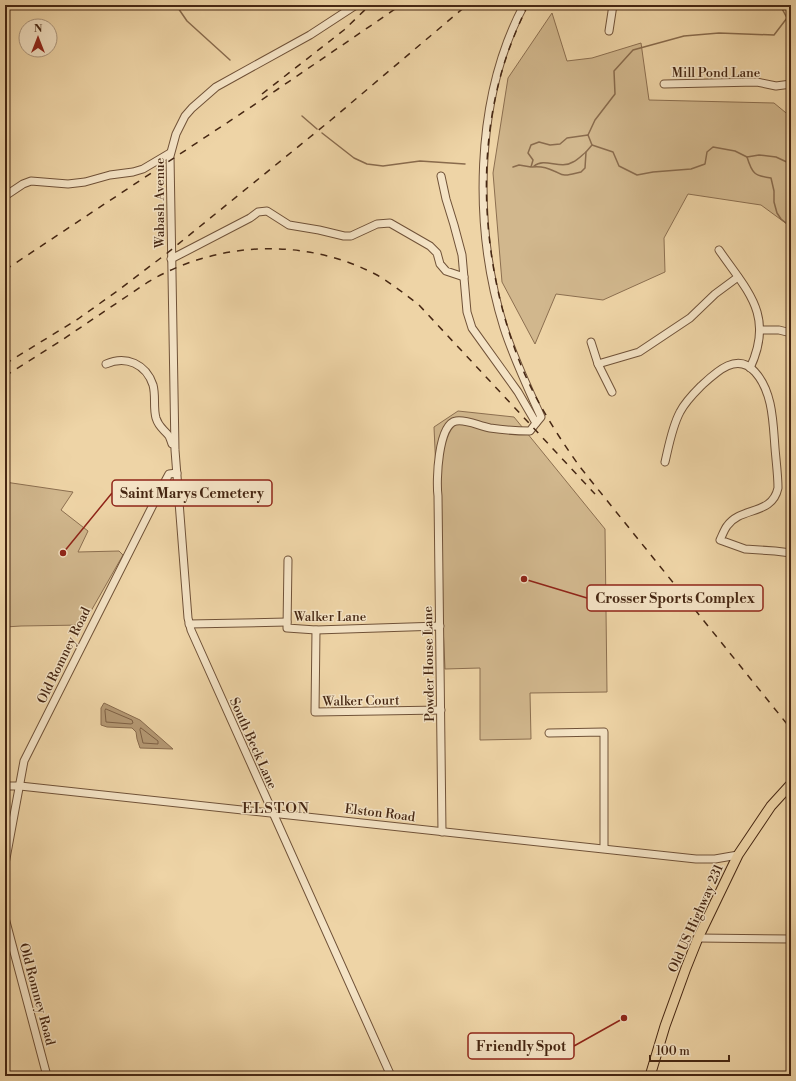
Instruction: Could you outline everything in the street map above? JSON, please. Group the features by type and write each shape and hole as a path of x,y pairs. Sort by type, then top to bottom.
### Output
{"main road":[{"name":"Old US Highway 231","path":"650,1076 664,1026 698,938 738,855 771,806 791,784"}],"street":[{"name":"Wabash Avenue","path":"177,473 175,450 170,154 176,134 185,116 216,87 310,35 356,5"},
{"path":"441,176 446,199 460,244 467,312 472,328 518,392 536,424 541,418 518,368 504,329 498,306 487,243 484,180 486,139 493,92 508,42 524,5"},
{"path":"609,31 613,5"},
{"name":"Mill Pond Lane","path":"664,84 757,82 776,86 791,84"},
{"path":"5,196 23,184 31,181 68,184 137,171 170,154"},
{"path":"171,259 250,218 258,212 263,211 272,213 289,225 344,236 351,236 377,224 390,223 430,246 437,253 440,264 446,271 464,277"},
{"path":"719,250 746,287 757,307 760,330 759,343 750,368"},
{"path":"598,364 639,352 690,318 715,294 738,277"},
{"path":"760,330 779,330 791,333"},
{"path":"591,342 598,364 612,392"},
{"path":"106,364 120,360 130,361 147,373 153,385 156,418 160,427 169,436 175,450"},
{"path":"665,462 678,416 683,405 691,396 714,373 724,367 740,364 750,368 760,379 771,407 778,488 774,500 768,504 740,515 730,522 726,526 720,540 745,550 775,551 791,554"},
{"name":"Powder House Lane","path":"442,832 437,486 439,459 447,429 454,422 465,422 504,430 530,431 536,424"},
{"name":"South Beck Lane","path":"177,473 189,624 391,1076"},
{"name":"Old Romney Road","path":"5,864 24,761 126,556 169,474 177,473"},
{"name":"Walker Lane","path":"288,560 287,628 316,630 440,626"},
{"path":"189,624 287,622"},
{"name":"Walker Court","path":"316,630 315,712 441,710"},
{"path":"549,733 604,732 604,848"},
{"name":"Elston Road","path":"5,786 20,786 272,812 696,859 715,859 738,855"},
{"name":"Old Romney Road","path":"5,918 47,1076"},
{"path":"698,938 791,939"}],"shaded area":[{"path":"552,13 567,61 592,58 641,43 649,100 774,103 791,117 791,227 761,205 688,194 664,238 665,272 603,300 556,294 535,344 502,282 493,173 508,78"},
{"path":"458,411 514,417 605,529 607,692 530,693 531,739 480,740 480,668 445,669 434,427"},
{"path":"5,482 73,492 61,510 88,531 78,552 119,551 123,555 83,625 5,627"}],"water":[{"path":"104,703 140,720 173,749 140,748 136,732 132,728 107,727 101,725 101,708"}],"waterway":[{"path":"176,5 187,21 230,60"},
{"path":"588,135 595,120 615,94 614,71 633,50 684,36 719,33 774,35 787,18 780,5"},
{"path":"302,116 317,129"},
{"path":"322,133 354,158 367,164 383,166 420,161 465,164"},
{"path":"513,167 519,165 531,167 533,160 528,153 531,145 539,142 550,145 560,144 567,138 588,135 592,145 613,152 619,166 637,175 653,172 691,169 705,164 707,152 713,147 735,151 747,157 759,155 776,157 791,164"},
{"path":"532,167 546,168 564,175 581,172 585,168 586,152 592,145"},
{"path":"534,166 543,163 568,164 577,160 586,152"},
{"path":"747,157 750,167 754,173 771,178 777,213 781,219 791,227"}],"railway":[{"path":"262,94 344,30 370,5"},
{"path":"5,270 278,89 401,5"},
{"path":"5,364 78,319 166,254 331,120 467,5"},
{"path":"528,5 507,55 496,93 490,133 487,173 487,214 491,255 509,333 535,396 556,432 580,467 791,729"},
{"path":"5,376 59,342 148,282 175,268 203,258 232,252 261,249 291,250 321,254 349,263 377,275 419,305 595,494"}],"place":[{"name":"Saint Marys Cemetery","path":"63,553"},
{"name":"Crosser Sports Complex","path":"524,579"},
{"name":"Friendly Spot","path":"624,1018"}],"district":[{"name":"ELSTON","path":"276,808"}]}
